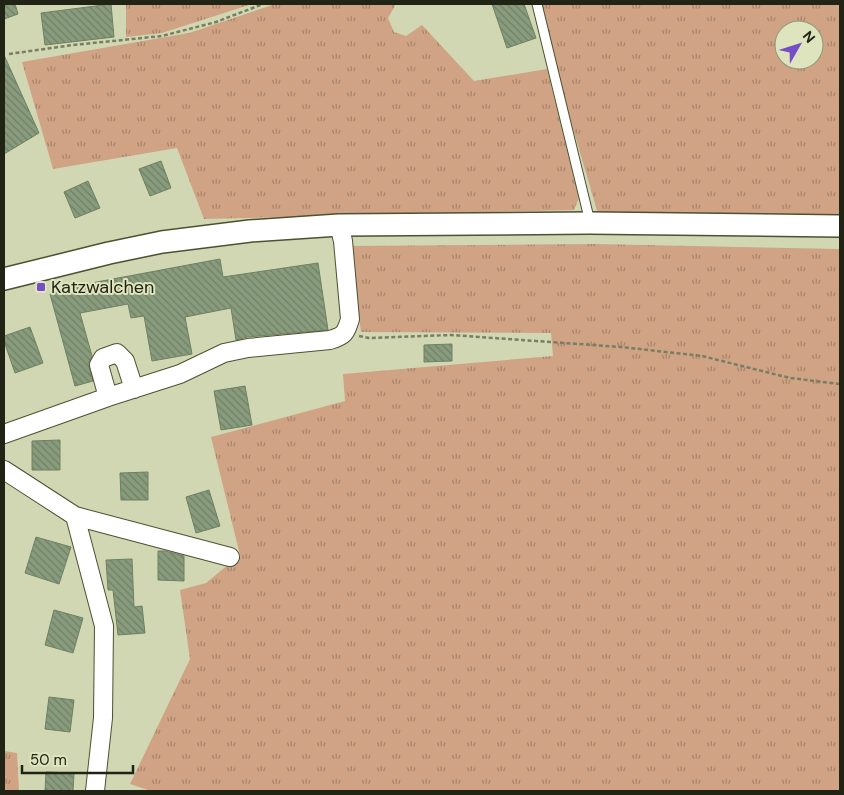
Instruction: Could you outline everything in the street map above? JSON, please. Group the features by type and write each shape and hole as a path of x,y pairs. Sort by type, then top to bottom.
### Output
{"street":[{"path":"4,279 162,242 250,231 339,225 590,223 840,226"},
{"path":"4,434 180,374 224,353 248,348 330,340 342,336 347,330 350,319 343,242 339,225"},
{"path":"108,397 100,365 103,358 117,353 125,361 134,389"},
{"path":"4,470 75,516 230,557"},
{"path":"75,516 104,626 103,718 96,791"}],"lane":[{"path":"537,4 590,223"}],"path":[{"path":"9,54 162,36 216,22 263,4"},
{"path":"347,330 358,336 369,338 450,335 621,347 702,356 790,378 840,384"}],"green space":[{"path":"126,4 252,4 162,33 126,37"},
{"path":"275,4 396,4 388,18 394,32 406,36 422,25 474,81 547,69 579,198 574,210 204,219 177,148 53,169 22,62 189,33"},
{"path":"540,4 840,4 840,217 598,214 555,67"},
{"path":"595,244 840,249 840,791 151,791 130,784 190,659 180,590 206,583 240,555 211,437 345,401 343,374 553,356 551,333 361,332 349,246"},
{"path":"4,751 17,753 19,791 4,791"}],"building":[{"path":"4,4 15,4 18,14 4,19"},
{"path":"111,4 114,37 45,45 41,13"},
{"path":"492,4 524,4 536,38 507,48"},
{"path":"4,55 39,133 4,154"},
{"path":"161,161 171,188 150,196 139,169"},
{"path":"88,181 100,208 75,218 64,192"},
{"path":"220,259 223,277 318,263 328,330 247,337 236,340 231,308 185,317 192,354 152,361 144,316 131,318 128,304 80,313 92,356 88,364 93,381 75,386 50,294 86,284"},
{"path":"30,327 43,363 15,373 4,336"},
{"path":"452,344 452,361 424,362 424,345"},
{"path":"245,386 252,425 221,430 214,391"},
{"path":"60,440 60,470 32,470 32,441"},
{"path":"148,472 148,500 121,500 120,473"},
{"path":"209,490 220,526 196,533 186,497"},
{"path":"36,537 71,547 59,584 25,573"},
{"path":"158,551 184,556 184,581 158,580"},
{"path":"132,559 134,607 142,606 145,633 118,635 113,590 108,590 106,560"},
{"path":"54,610 83,618 73,653 45,645"},
{"path":"49,697 74,700 70,732 45,729"},
{"path":"46,772 74,773 73,791 45,791"}],"place":[{"name":"Katzwalchen","path":"41,287"}]}
